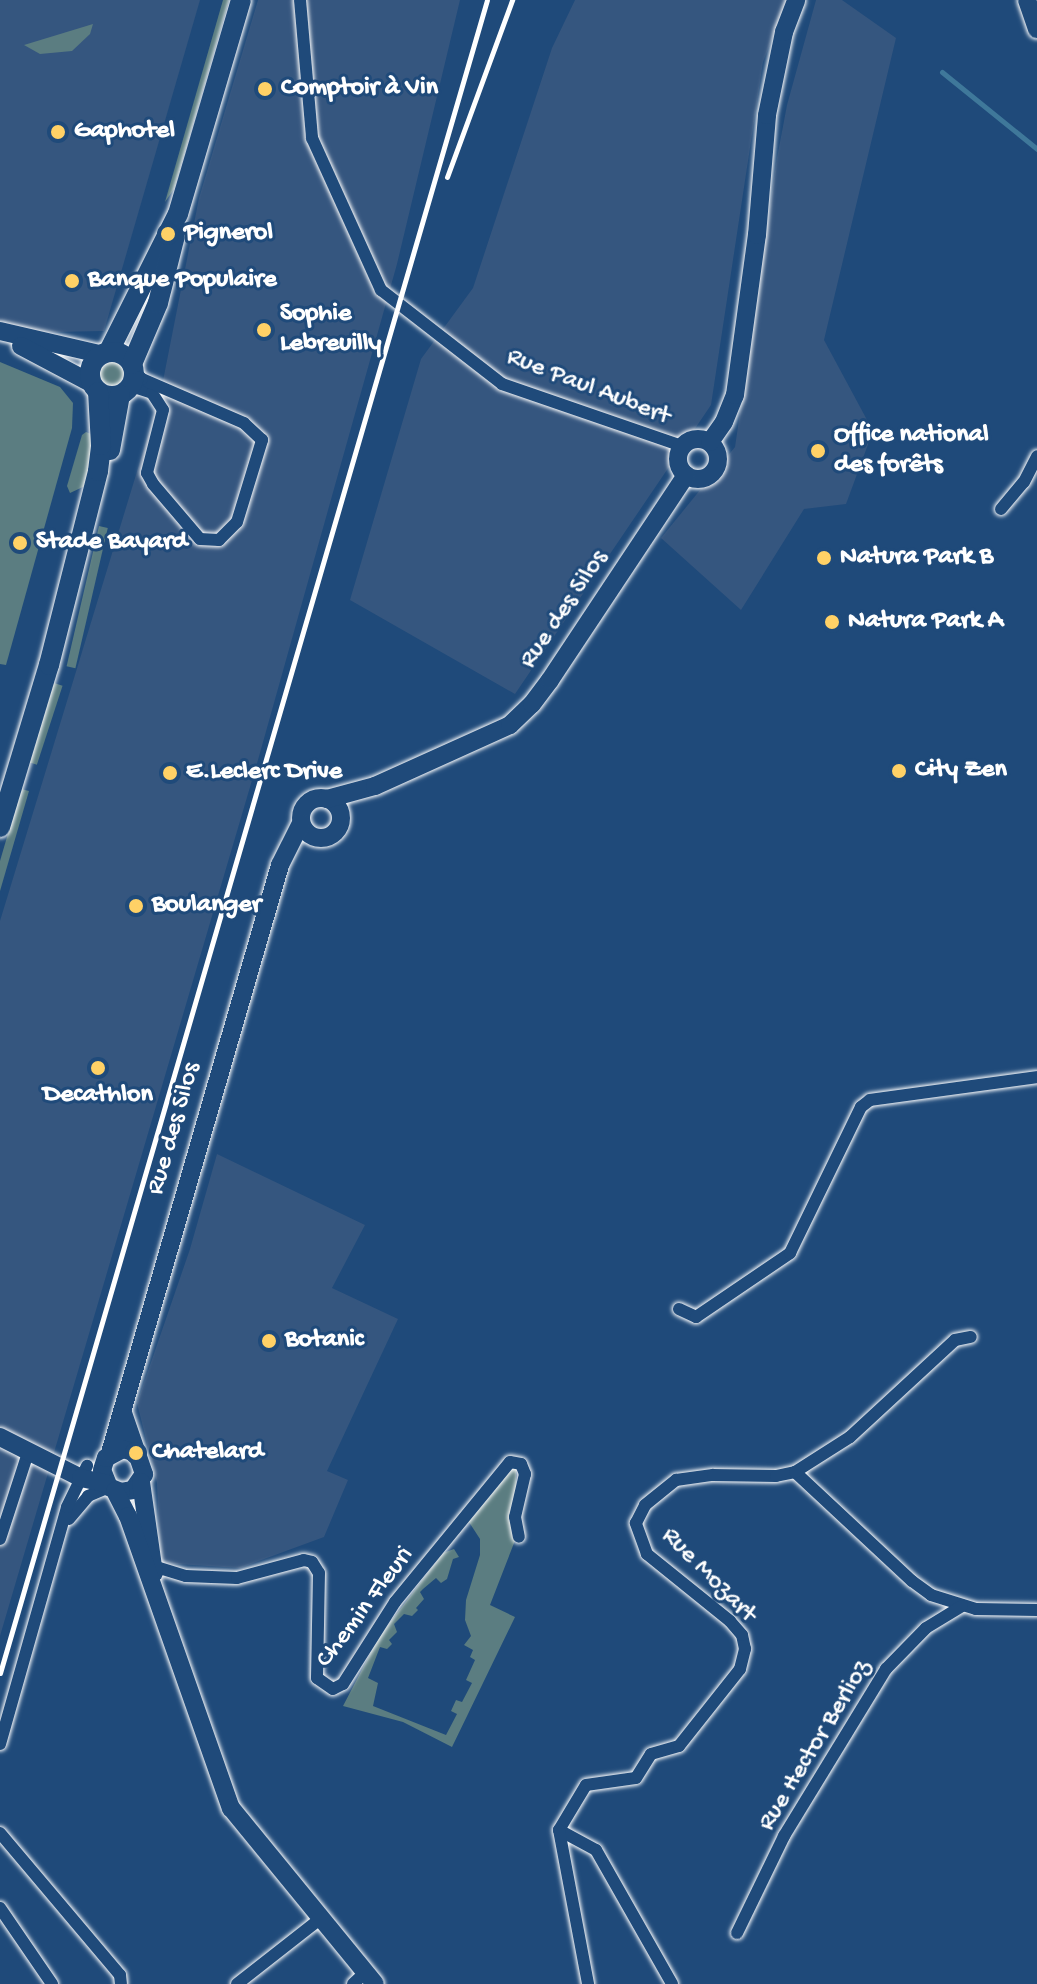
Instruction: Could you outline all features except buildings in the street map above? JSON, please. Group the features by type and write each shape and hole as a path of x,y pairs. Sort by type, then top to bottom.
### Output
{"main road":[{"path":"49,665 57,649 129,379 158,303 178,214 241,0"},
{"path":"0,827 49,665 98,471 101,445 90,367 105,353 178,214"},
{"path":"105,353 123,354 129,379"},
{"path":"95,388 129,379"}],"street":[{"name":"Rue Paul Aubert","path":"300,0 312,138 381,290 502,384 682,446"},
{"path":"710,442 735,395 757,235 767,115 784,32 796,0"},
{"path":"1027,0 1037,29"},
{"path":"0,331 105,353"},
{"path":"0,337 50,359 95,388"},
{"path":"129,379 142,379 244,423 262,440 237,522 219,540 200,539 153,484 147,473 163,410 152,393 129,379"},
{"path":"695,439 710,442 719,456 714,471 701,479 686,475 679,464 682,446 695,439"},
{"path":"1001,509 1024,482 1037,456"},
{"name":"Rue des Silos","path":"327,799 375,786 510,725 532,704 686,475"},
{"name":"Rue des Silos","path":"341,818 375,786"},
{"path":"327,799 334,803 341,818 333,834 308,830 303,808 308,803 327,799"},
{"name":"Rue des Silos","path":"97,1474 122,1408 280,865 308,830"},
{"path":"679,1309 696,1317 790,1253 861,1107 870,1100 1037,1077"},
{"path":"971,1337 955,1340 861,1428 795,1472 931,1595 962,1606 1037,1610"},
{"path":"122,1408 136,1453 144,1466 141,1482 156,1595"},
{"path":"0,1437 28,1453 97,1474 133,1490 141,1482"},
{"path":"0,1744 67,1507 123,1449 136,1453"},
{"path":"0,1539 28,1453"},
{"name":"Chemin Fleuri","path":"153,1566 186,1576 237,1578 304,1560 312,1562 319,1573 317,1678 333,1689 343,1684 395,1602 510,1462 521,1464 525,1474 515,1517 519,1537"},
{"name":"Rue Mozart","path":"559,1830 586,1785 636,1778 651,1754 679,1746 740,1669 745,1649 742,1635 730,1621 647,1554 636,1523 645,1505 676,1480 713,1475 776,1476 795,1472"},
{"path":"62,1532 75,1509 88,1496 97,1474"},
{"path":"97,1474 156,1595 231,1808 365,1980"},
{"name":"Rue Hector Berlioz","path":"737,1933 784,1836 886,1669 926,1628 962,1606"},
{"path":"559,1830 588,1984"},
{"path":"559,1830 596,1850 672,1984"},
{"path":"0,1833 120,1975 121,1984"},
{"path":"0,1908 52,1984"},
{"path":"237,1984 320,1919"}],"shaded area":[{"path":"0,0 200,0 104,331 0,333"},
{"path":"258,0 460,0 397,264 258,760 0,1636 0,921 160,396 199,198"},
{"path":"575,0 787,0 763,62 711,405 515,694 350,600 421,359 473,288 552,48"},
{"path":"816,0 842,0 896,38 824,340 873,431 846,504 804,509 741,610 661,538 735,447 777,158 787,105"},
{"path":"217,1154 365,1225 332,1288 398,1319 327,1471 348,1480 324,1537 240,1568 160,1563 157,1483 137,1403 190,1249"}],"green space":[{"path":"223,0 229,0 174,189 165,202"},
{"path":"93,24 90,34 72,51 40,54 24,45"},
{"path":"111,361 121,364 124,374 121,384 111,387 101,384 98,374 101,364"},
{"name":"Stade Bayard","path":"0,362 60,387 73,403 72,428 6,665 0,664"},
{"path":"86,432 96,436 85,486 70,493 67,486 82,435"},
{"path":"99,526 108,528 75,668 67,666"},
{"path":"54,683 63,686 37,765 28,762"},
{"path":"21,789 29,791 0,891 0,861"},
{"path":"516,1468 516,1538 490,1605 515,1617 452,1747 403,1722 343,1706 379,1637 443,1553 454,1549 459,1557 453,1559 447,1579 441,1583 436,1578 423,1589 420,1592 424,1599 416,1608 418,1610 412,1616 404,1614 394,1624 397,1632 389,1640 392,1644 387,1649 380,1647 368,1678 378,1683 373,1706 446,1735 457,1714 451,1711 456,1700 462,1702 472,1683 466,1680 475,1660 470,1657 473,1650 464,1645 471,1636 465,1620 466,1600 480,1555 480,1539 467,1519 507,1469"}],"waterway":[{"path":"942,72 1037,149"}],"railway":[{"path":"0,1673 487,0"},
{"path":"447,177 512,0"}],"place":[{"name":"Comptoir à Vin","path":"265,89"},
{"name":"Gaphotel","path":"58,132"},
{"name":"Pignerol","path":"168,234"},
{"name":"Banque Populaire","path":"72,281"},
{"name":"Sophie Lebreuilly","path":"264,330"},
{"name":"Office national des forêts","path":"818,451"},
{"name":"Stade Bayard","path":"20,543"},
{"name":"Natura Park B","path":"824,558"},
{"name":"Natura Park A","path":"832,622"},
{"name":"City Zen","path":"899,771"},
{"name":"E.Leclerc Drive","path":"170,773"},
{"name":"Boulanger","path":"136,906"},
{"name":"Decathlon","path":"98,1068"},
{"name":"Botanic","path":"269,1341"},
{"name":"Chatelard","path":"136,1453"}]}
